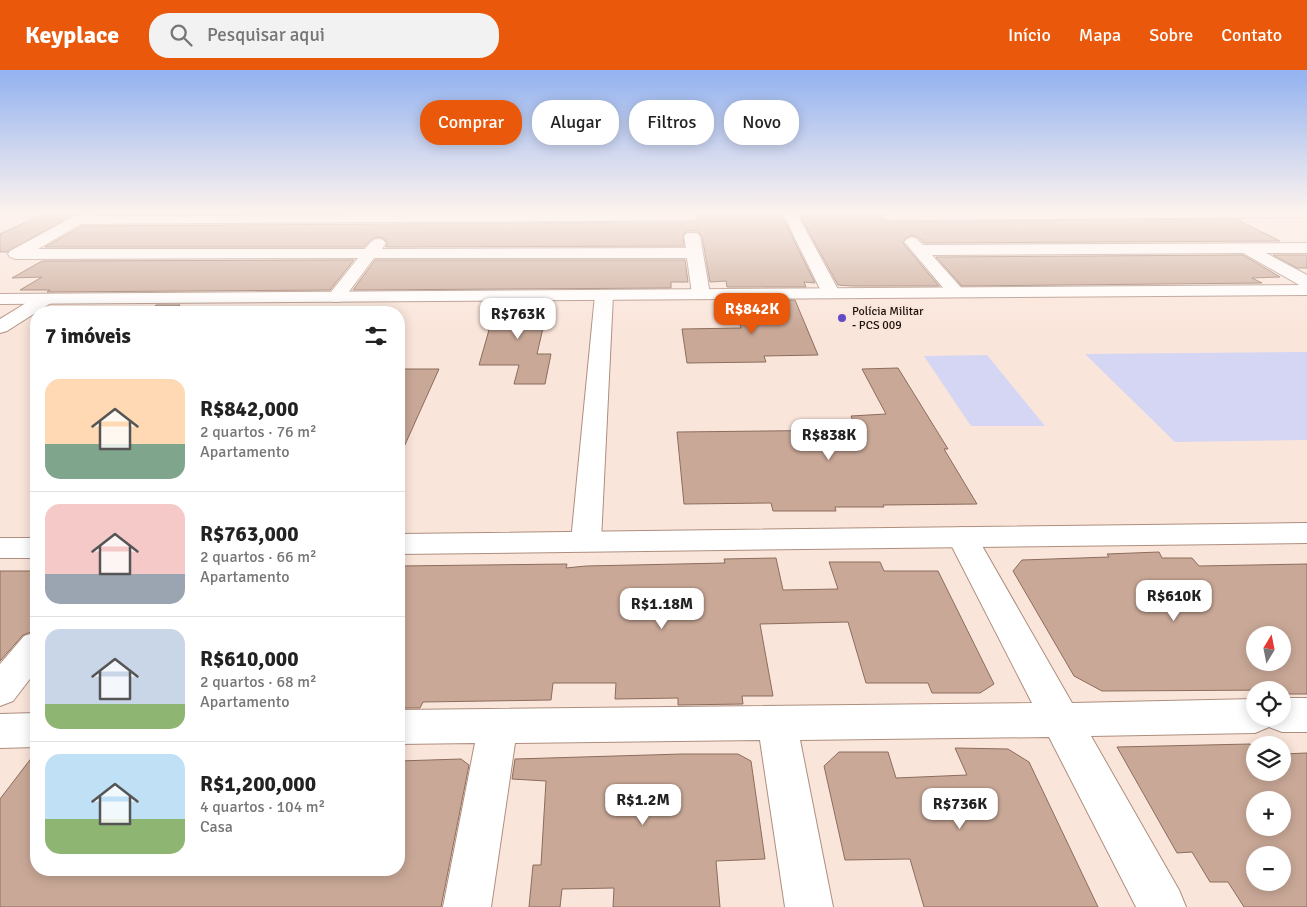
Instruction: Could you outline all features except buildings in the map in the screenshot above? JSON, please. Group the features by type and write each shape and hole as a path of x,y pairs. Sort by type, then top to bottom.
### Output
{"street":[{"path":"0,263 21,251"},
{"path":"336,297 371,251"},
{"path":"809,251 831,293"},
{"path":"921,251 956,292"},
{"path":"1250,251 1307,282"},
{"path":"16,254 694,253 701,294"},
{"path":"0,299 1307,290"},
{"path":"586,541 604,295"},
{"path":"34,306 45,299"},
{"path":"0,327 30,308"},
{"path":"405,544 1307,533"},
{"path":"962,537 1162,907"},
{"path":"0,548 30,548"},
{"path":"0,690 30,653"},
{"path":"1291,715 1307,714"},
{"path":"405,726 1061,720 1246,716"},
{"path":"777,722 809,907"},
{"path":"467,907 498,726"},
{"path":"0,731 30,730"}],"shaded area":[{"path":"1307,352 1307,440 1175,442 1085,354"},
{"path":"987,355 1045,426 971,426 924,356"}],"place":[{"name":"Polícia Militar - PCS 009","path":"842,318"}]}
